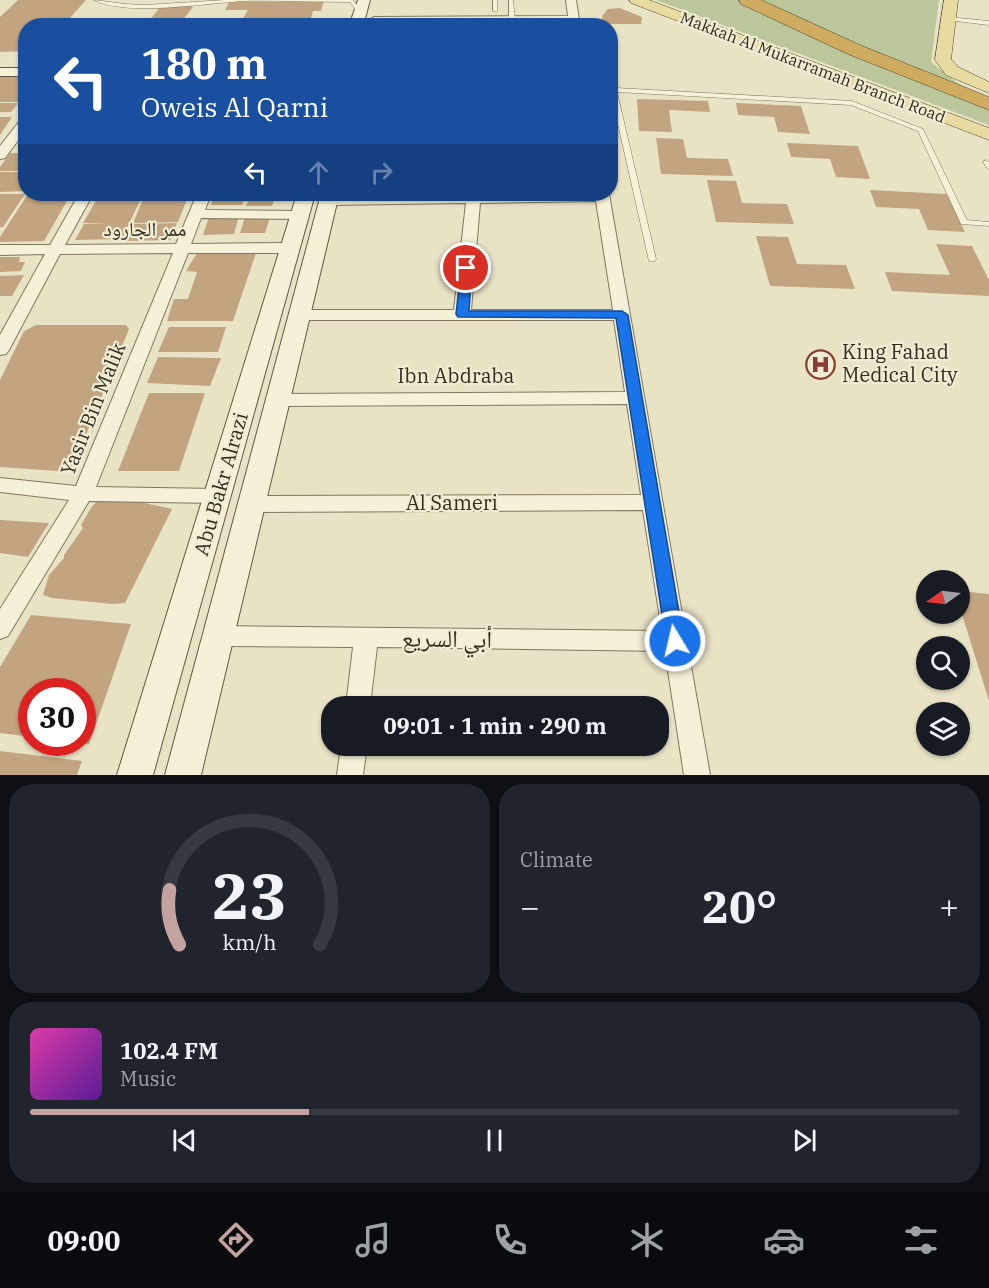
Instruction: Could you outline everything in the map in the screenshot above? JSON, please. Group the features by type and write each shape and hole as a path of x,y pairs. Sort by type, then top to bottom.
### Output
{"highway":[{"path":"747,0 855,50 989,104"},
{"path":"768,0 989,98"},
{"path":"794,2 826,27"},
{"path":"797,23 989,114"}],"main road":[{"name":"Makkah Al Mukarramah Branch Road","path":"636,0 989,134"},
{"path":"950,11 943,60 952,70 989,88"}],"street":[{"path":"571,0 573,18"},
{"path":"0,66 18,66"},
{"path":"0,72 18,72"},
{"path":"2,150 18,131"},
{"path":"2,150 18,149"},
{"path":"0,350 82,201"},
{"name":"Yasir Bin Malik","path":"0,629 83,494 201,201"},
{"path":"196,214 316,201"},
{"name":"Abu Bakr Alrazi","path":"135,775 290,248 316,201"},
{"name":"Abu Bakr Alrazi","path":"183,775 300,315 316,201"},
{"path":"462,314 473,201"},
{"path":"603,201 697,775"},
{"name":"ممر الجارود","path":"0,250 290,248"},
{"path":"300,315 622,315"},
{"name":"Ibn Abdraba","path":"278,400 635,398"},
{"path":"0,485 83,494 218,496"},
{"name":"Al Sameri","path":"251,504 652,502"},
{"name":"أبي السريع","path":"219,636 675,641"},
{"path":"359,696 366,638"},
{"path":"350,775 353,756"}],"lane":[{"path":"96,0 102,3 127,5 223,3 243,0 351,1 360,13"},
{"path":"116,0 200,0"},
{"path":"495,0 495,11"},
{"path":"511,0 512,18"},
{"path":"950,11 989,18"},
{"path":"950,11 989,23"},
{"path":"618,90 852,103 921,130 964,222 989,224"},
{"path":"618,108 652,259"}],"green space":[{"path":"656,0 939,0 931,62 989,108 989,125"}],"building":[{"path":"18,0 86,0 70,18 18,18 18,51 0,52 0,17"},
{"path":"324,1 321,11 313,11 311,18 243,18 248,10 225,10 229,2"},
{"path":"183,4 193,7 184,18 151,18 161,6"},
{"path":"620,8 642,17 641,24 618,24 618,18 602,18 608,9"},
{"path":"0,76 18,76 18,102 0,102"},
{"path":"637,99 708,101 710,112 669,110 672,132 639,131"},
{"path":"0,103 18,103 11,112 0,112"},
{"path":"736,103 801,106 810,134 778,132 774,117 738,115"},
{"path":"0,117 12,117 0,135"},
{"path":"656,138 683,139 687,158 728,159 733,176 661,174"},
{"path":"787,143 858,146 870,179 836,177 830,159 791,157"},
{"path":"10,153 18,153 18,171 0,171 0,167"},
{"path":"0,172 18,172 18,191 0,192"},
{"path":"707,180 736,181 742,203 787,204 794,224 716,222"},
{"path":"870,190 947,194 965,232 928,230 919,209 876,207"},
{"path":"0,194 18,194 18,201 20,201 3,227 0,227"},
{"path":"23,201 67,201 44,241 0,242 0,237"},
{"path":"96,201 140,201 122,239 75,240 84,224 108,224 83,223"},
{"path":"142,201 186,201 178,222 133,223"},
{"path":"212,201 243,201 242,205 211,205"},
{"path":"248,201 274,201 272,206 246,206"},
{"path":"239,216 234,234 203,235 209,217"},
{"path":"245,217 270,217 265,233 240,233"},
{"path":"177,223 170,240 123,241 132,224"},
{"path":"756,236 788,237 797,264 846,265 855,289 770,286"},
{"path":"936,244 972,246 989,280 989,296 892,291 885,272 950,275"},
{"path":"197,253 256,253 233,321 167,321 174,299 188,299 197,272 186,271"},
{"path":"0,257 20,257 19,262 25,262 21,271 0,272"},
{"path":"24,275 12,296 0,296 0,276"},
{"path":"36,325 126,325 129,329 71,472 0,467 0,380 24,331"},
{"path":"169,327 226,327 218,352 158,352"},
{"path":"158,357 221,358 210,386 147,383"},
{"path":"149,393 205,393 179,471 118,471"},
{"path":"131,500 172,509 125,603 113,604 52,598 43,595 49,575 64,558 83,528 81,525 91,508 97,501"},
{"path":"0,520 49,523 28,557 0,553"},
{"path":"970,592 989,594 989,701 970,636 965,624 970,624"},
{"path":"31,615 131,624 96,724 96,678 18,678 18,735 0,733 0,667"},
{"path":"0,751 18,753 18,756 82,761 77,775 0,775"}],"place":[{"name":"King Fahad Medical City","path":"821,364"}],"route":[{"path":"466,268 462,314 622,315 675,641"}]}
